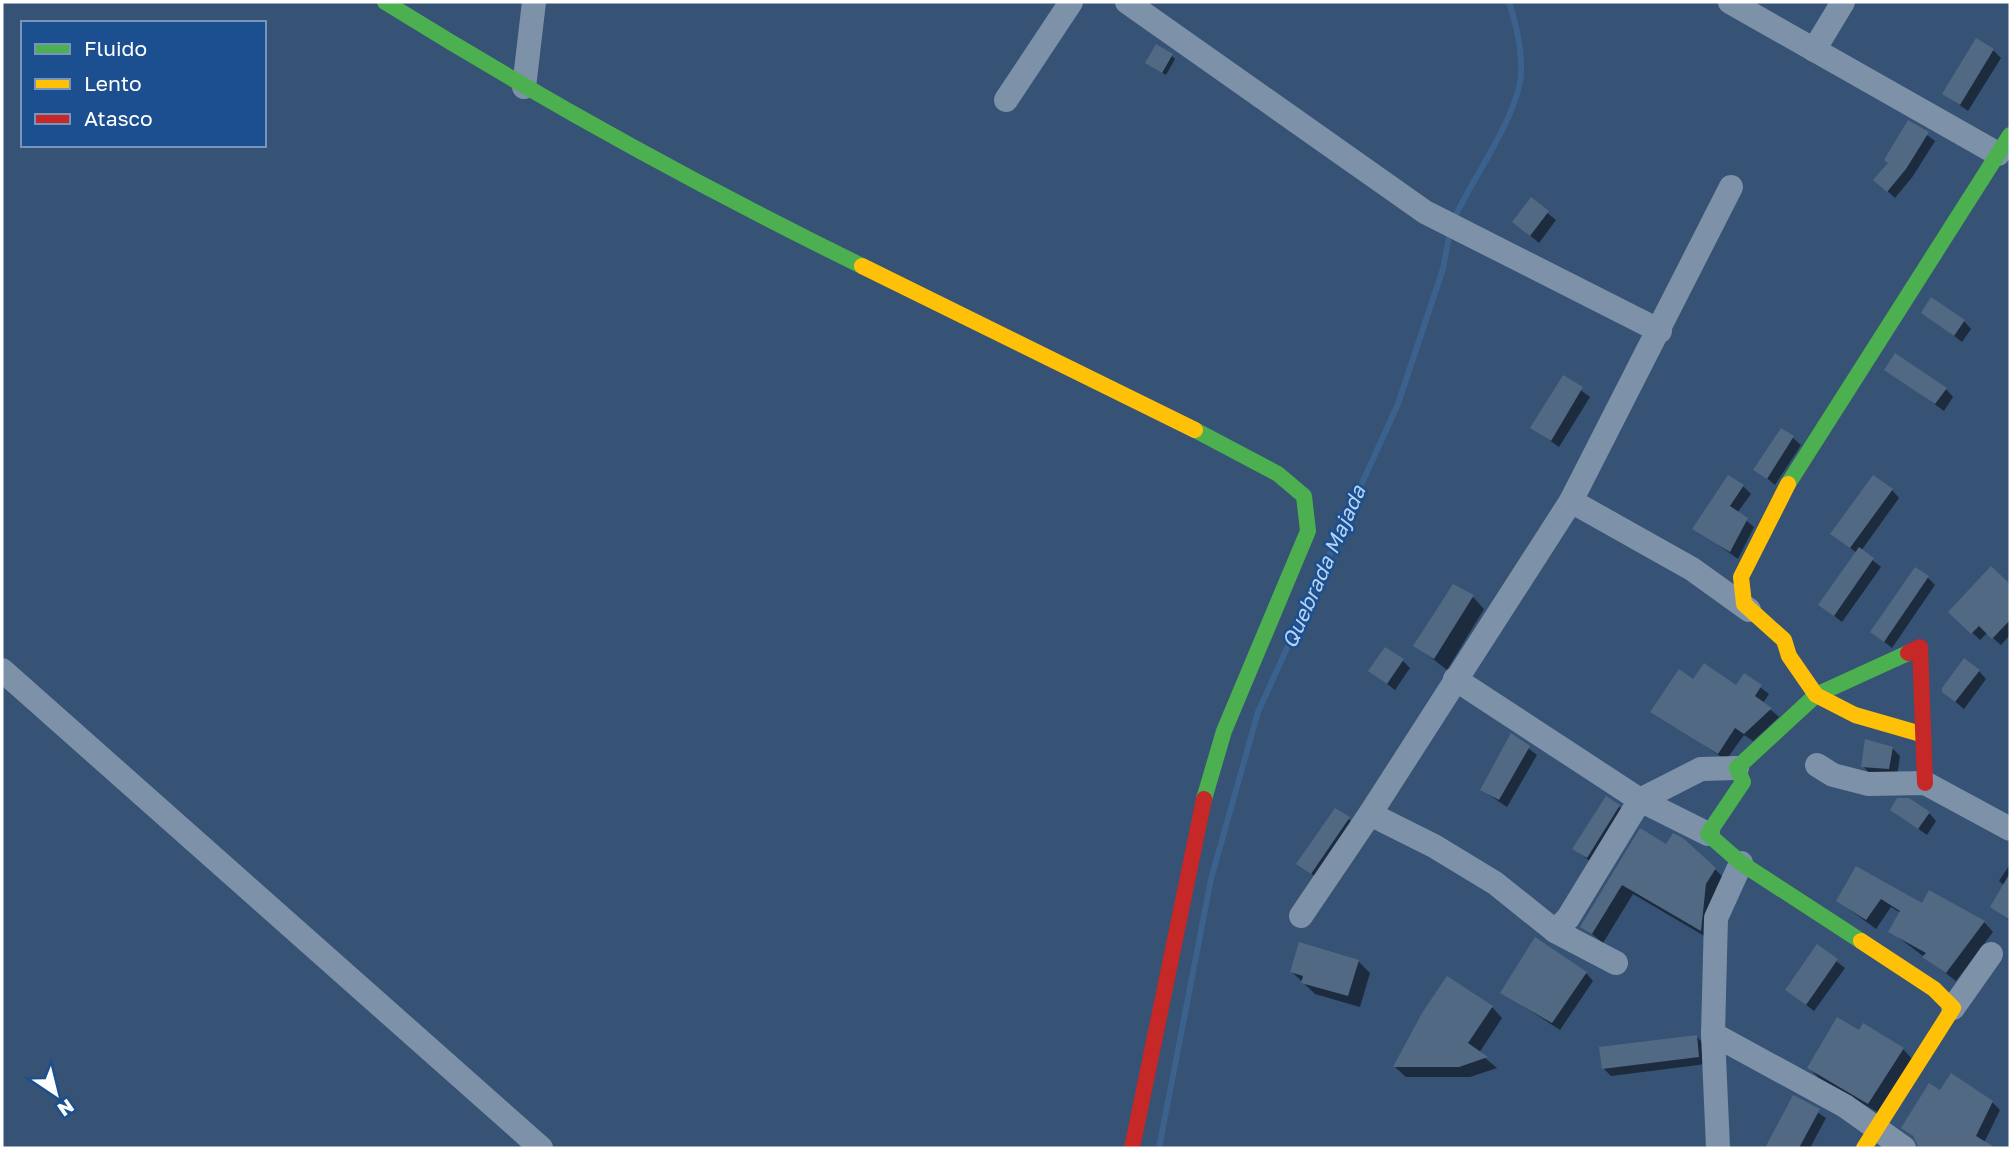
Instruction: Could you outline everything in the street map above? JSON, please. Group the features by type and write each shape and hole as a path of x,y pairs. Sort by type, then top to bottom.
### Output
{"street":[{"path":"385,2 524,87 706,189 1241,453 1278,474 1304,496 1308,531 1224,732 1197,823 1132,1148"},
{"path":"524,87 534,2"},
{"path":"1006,100 1071,2"},
{"path":"1127,2 1439,219 1660,331"},
{"path":"1730,2 1814,50 2004,145 1770,512 1741,577 1741,596 1749,610"},
{"path":"1814,50 1843,2"},
{"path":"1301,916 1370,814 1571,501 1660,331 1731,187"},
{"path":"1571,501 1692,569 1749,610 1784,640 1788,656 1816,695 1855,715 1921,734"},
{"path":"1555,931 1568,918 1640,800 1701,769 1737,768 1816,695 1920,647 1921,734 1925,783"},
{"path":"2,670 541,1148"},
{"path":"1455,679 1640,800 1707,834 1741,863 1934,989 1953,1008"},
{"path":"1817,765 1833,775 1868,783 1925,783 2010,829"},
{"path":"1707,834 1743,782 1737,768"},
{"path":"1370,814 1434,846 1495,883 1555,931 1616,963"},
{"path":"1718,1148 1713,1034 1716,918 1741,863"},
{"path":"1871,1139 1953,1008 1991,954"},
{"path":"1713,1034 1845,1106 1871,1139 1904,1148"}],"building":[{"path":"1976,38 1994,49 1960,105 1942,94"},
{"path":"1156,44 1173,54 1162,73 1145,63"},
{"path":"1908,120 1929,132 1906,169 1887,192 1873,180 1888,163 1884,160"},
{"path":"1531,197 1549,211 1530,236 1512,222"},
{"path":"1931,297 1965,320 1954,336 1921,313"},
{"path":"1895,353 1947,388 1935,404 1884,370"},
{"path":"1563,375 1583,387 1551,441 1530,428"},
{"path":"1781,428 1794,436 1767,479 1753,470"},
{"path":"1728,475 1744,485 1730,506 1748,518 1730,552 1692,529"},
{"path":"1873,475 1893,489 1850,548 1830,534"},
{"path":"1859,547 1874,558 1834,616 1818,605"},
{"path":"1991,566 2010,584 2010,620 1992,639 1979,626 1971,634 1948,612"},
{"path":"1915,567 1929,576 1884,642 1870,632"},
{"path":"1453,584 1474,595 1434,659 1413,646"},
{"path":"1385,647 1404,659 1387,684 1368,671"},
{"path":"1964,658 1980,670 1955,702 1942,692 1942,688"},
{"path":"1704,663 1736,685 1744,673 1762,685 1755,696 1772,708 1744,734 1735,728 1718,754 1650,712 1679,669 1693,679"},
{"path":"1511,733 1530,746 1499,800 1480,790"},
{"path":"1865,739 1893,747 1889,769 1861,767"},
{"path":"1606,796 1620,805 1587,858 1572,849"},
{"path":"1897,798 1909,798 1930,812 1918,829 1890,810"},
{"path":"1335,808 1350,817 1311,874 1296,864"},
{"path":"1640,828 1666,844 1673,833 1683,838 1716,868 1706,884 1701,931 1622,885 1592,934 1580,927"},
{"path":"1856,866 1922,903 1929,890 1985,921 1946,973 1922,957 1926,953 1888,932 1900,911 1881,899 1866,920 1836,901"},
{"path":"2010,873 2010,920 1990,907"},
{"path":"1535,937 1587,972 1552,1023 1500,993"},
{"path":"1299,942 1359,960 1348,996 1301,983 1303,976 1290,972"},
{"path":"1817,944 1838,959 1806,1005 1785,990"},
{"path":"1447,976 1493,1006 1468,1043 1488,1057 1459,1067 1393,1067 1422,1013"},
{"path":"1837,1017 1859,1030 1863,1023 1904,1048 1868,1104 1807,1068"},
{"path":"1697,1035 1699,1057 1602,1069 1599,1047"},
{"path":"1951,1073 1993,1101 1976,1136 1996,1148 1919,1148 1913,1136 1901,1128 1929,1083 1940,1090"},
{"path":"1793,1095 1820,1109 1799,1148 1765,1148"}],"waterway":[{"name":"Quebrada Majada","path":"1453,221 1504,127 1519,89 1521,54 1509,2"},
{"name":"Quebrada Majada","path":"1159,1148 1211,879 1258,712 1398,404 1443,269 1450,231"}],"traffic: fast":[{"path":"385,2 620,140 862,266"},
{"path":"1788,484 2010,135"},
{"path":"1195,430 1278,474 1304,496 1308,531 1224,731 1204,799"},
{"path":"1861,941 1741,863 1708,834 1743,782 1737,768 1816,695 1908,653"}],"traffic: slow":[{"path":"862,266 1195,430"},
{"path":"1788,484 1741,577 1744,604 1784,640 1789,656 1816,695 1855,715 1921,734"},
{"path":"1861,941 1934,989 1953,1008 1864,1148"}],"traffic: jam":[{"path":"1908,653 1920,647 1925,783"},
{"path":"1132,1148 1204,799"}]}
